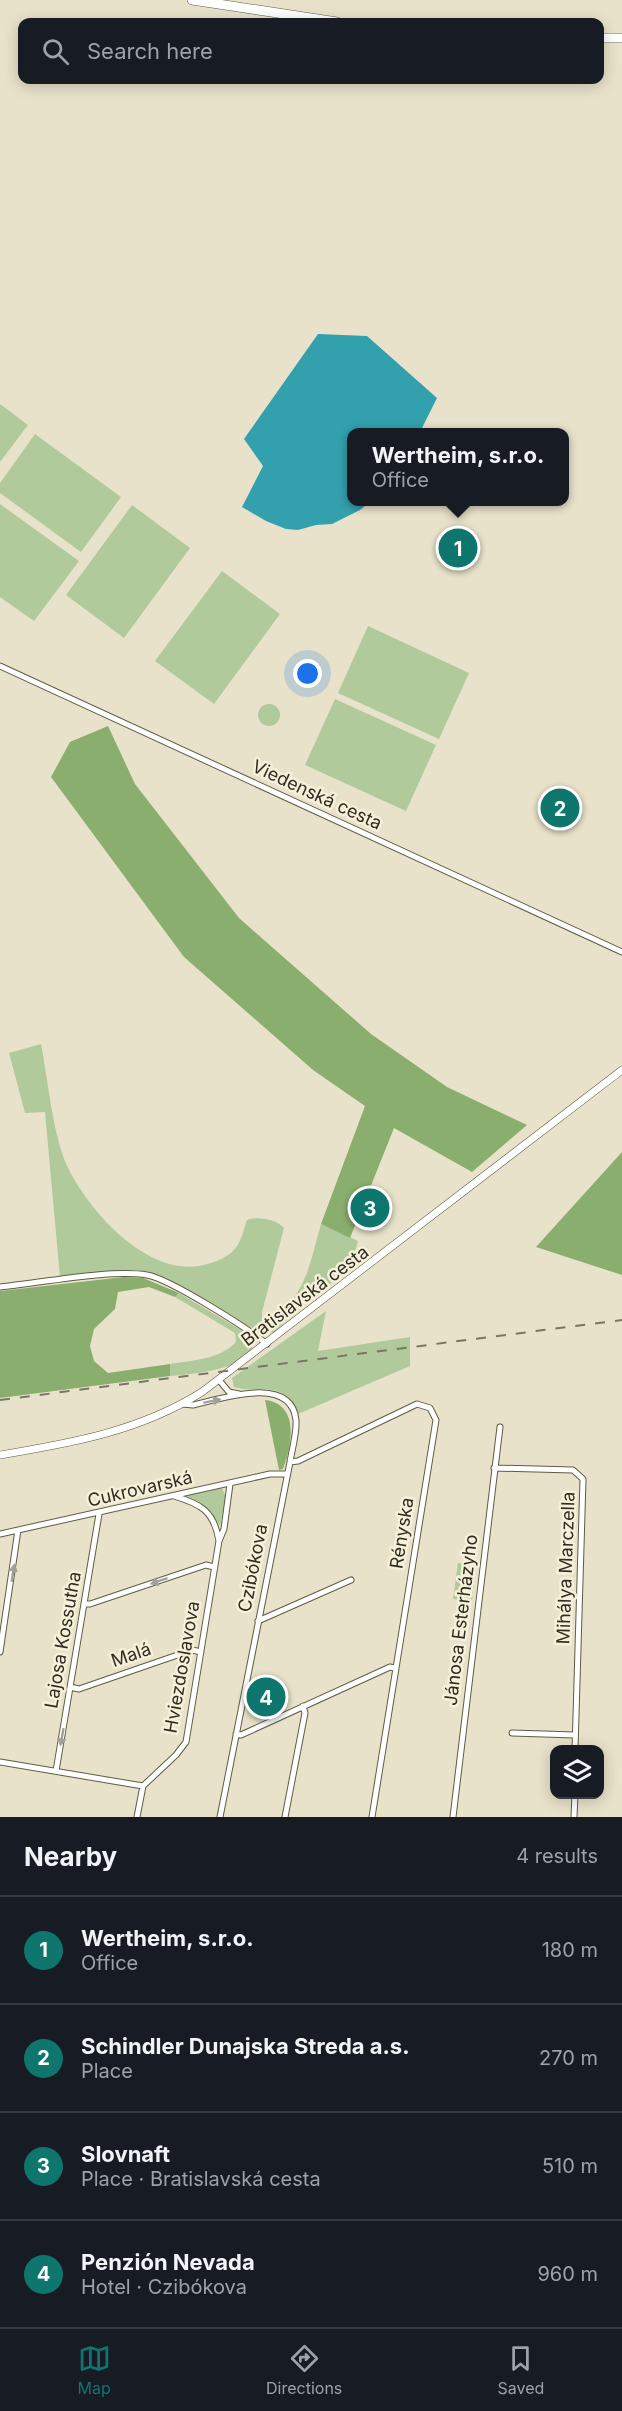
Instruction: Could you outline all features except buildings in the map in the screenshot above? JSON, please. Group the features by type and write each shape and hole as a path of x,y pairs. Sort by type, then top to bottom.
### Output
{"main road":[{"path":"192,0 311,18"},
{"path":"604,38 622,38"}],"street":[{"name":"Viedenská cesta","path":"0,666 622,952"},
{"name":"Bratislavská cesta","path":"0,1455 98,1437 182,1404 267,1344 622,1070"},
{"path":"0,1287 118,1275 151,1276 180,1290 267,1344"},
{"path":"219,1380 229,1392 242,1395"},
{"name":"Czibókova","path":"182,1404 194,1405 242,1395 272,1394 286,1401 292,1409 296,1428 220,1817"},
{"name":"Rényska","path":"290,1462 298,1461 417,1404 430,1408 436,1420 372,1817"},
{"name":"Jánosa Esterházyho","path":"453,1817 500,1427"},
{"name":"Mihálya Marczella","path":"494,1468 573,1470 583,1479 575,1745"},
{"name":"Cukrovarská","path":"0,1534 99,1514 270,1474 286,1474"},
{"name":"Hviezdoslavova","path":"143,1786 176,1755 186,1742 214,1567 224,1529 230,1484"},
{"path":"174,1496 188,1499 205,1510 217,1526 219,1541"},
{"name":"Lajosa Kossutha","path":"56,1771 99,1514"},
{"path":"0,1652 18,1530"},
{"path":"84,1604 90,1604 206,1565 214,1567"},
{"path":"258,1621 351,1580"},
{"name":"Malá","path":"70,1687 79,1689 192,1650 201,1652"},
{"path":"236,1734 390,1667 395,1668"},
{"path":"285,1817 305,1713 303,1706"},
{"path":"512,1733 575,1735"},
{"path":"0,1762 143,1786 137,1817"},
{"path":"574,1817 575,1799"}],"green space":[{"path":"0,404 28,425 0,462"},
{"path":"35,434 121,497 81,552 0,493 0,483"},
{"path":"0,504 79,561 34,621 0,597"},
{"path":"132,505 190,548 124,638 66,595"},
{"path":"222,571 280,614 214,704 155,661"},
{"path":"368,626 469,673 439,739 338,693"},
{"path":"335,699 436,745 406,811 305,765"},
{"path":"269,704 277,707 280,715 277,723 269,726 261,723 258,715 261,707"},
{"path":"108,726 135,784 239,918 371,1034 447,1087 527,1125 472,1172 394,1128 350,1238 321,1224 365,1106 313,1070 184,957 51,777 70,742"},
{"path":"41,1044 55,1126 63,1157 93,1207 127,1241 147,1254 168,1263 189,1267 211,1263 229,1255 239,1243 247,1220 261,1218 276,1222 284,1228 262,1312 262,1320 265,1322 279,1313 298,1292 309,1267 321,1224 358,1241 350,1269 307,1301 274,1332 263,1334 151,1272 134,1270 60,1277 45,1112 25,1113 9,1053"},
{"path":"622,1152 622,1275 536,1247"},
{"path":"124,1277 143,1278 179,1293 175,1297 149,1287 118,1292 115,1309 94,1329 90,1346 94,1361 108,1373 170,1364 170,1376 0,1398 0,1291"},
{"path":"179,1293 251,1336 252,1347 247,1356 223,1368 170,1376 170,1364 214,1356 236,1342 235,1333 175,1297"},
{"path":"326,1311 318,1351 410,1337 410,1366 298,1414 292,1403 278,1391 234,1387 232,1378"},
{"path":"265,1400 276,1403 284,1409 290,1427 289,1449 283,1469 279,1470"},
{"path":"222,1488 226,1497 220,1526 208,1509 184,1496"},
{"path":"458,1563 476,1565 472,1601 453,1599"}],"water":[{"path":"318,334 367,336 437,398 422,428 347,428 347,506 365,506 332,524 298,530 286,529 242,507 263,466 244,439"}],"railway":[{"path":"0,1400 622,1320"}],"place":[{"name":"Wertheim, s.r.o.","path":"458,548"},
{"name":"Schindler Dunajska Streda a.s.","path":"560,808"},
{"name":"Slovnaft","path":"370,1208"},
{"name":"Penzión Nevada","path":"266,1697"}]}
